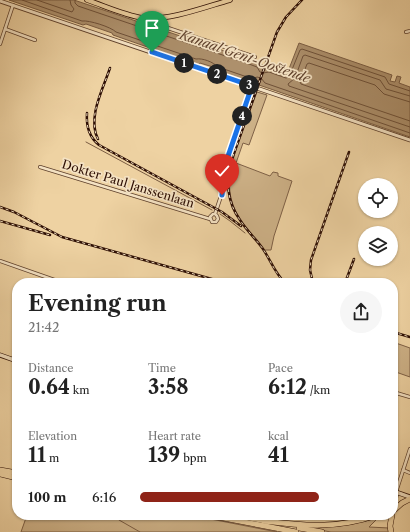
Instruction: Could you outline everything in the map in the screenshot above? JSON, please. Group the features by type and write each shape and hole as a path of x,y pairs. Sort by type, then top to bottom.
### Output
{"highway":[{"path":"0,470 12,472"},
{"path":"0,474 12,477"},
{"path":"398,507 410,498"},
{"path":"234,520 296,532"},
{"path":"259,520 322,532"},
{"path":"264,521 328,526 359,520"},
{"path":"391,520 391,532"}],"main road":[{"path":"87,0 132,16 144,18 167,17 230,0"},
{"path":"0,355 12,359"},
{"path":"398,496 410,498"}],"street":[{"path":"0,1 410,140"},
{"path":"0,44 13,5"},
{"path":"144,18 146,22 154,26 162,26 255,57"},
{"path":"5,29 35,40"},
{"path":"215,214 218,217 214,222 210,219 211,215 215,214 223,190 225,165 252,86"},
{"name":"Dokter Paul Janssenlaan","path":"40,167 210,219"},
{"path":"0,261 49,278"},
{"path":"398,393 410,397"},
{"path":"398,482 410,451"},
{"path":"402,470 410,473"}],"shaded area":[{"path":"257,92 267,95 249,145 243,143 236,163 270,176 273,172 278,173 278,176 292,181 274,236 271,250 264,250 241,221 231,200 230,190 231,171 235,151"},
{"path":"398,344 410,348 410,377 398,373"},
{"path":"25,520 216,520 277,532 21,532"},
{"path":"376,520 369,527 389,528 390,532 331,532 314,529"}],"water":[{"path":"9,0 74,0 251,60 263,65 262,69 265,70 266,66 287,74 299,43 392,75 390,81 395,82 397,76 401,77 399,83 410,87 410,137 259,85 260,82 257,81 256,84 213,70 213,67 200,63 199,65 86,24 83,25"}],"waterway":[{"path":"86,142 212,210"},
{"path":"220,214 245,233"},
{"path":"119,520 140,532"}],"railway":[{"path":"281,278 263,249 246,228 232,206 228,190 228,174 277,32 286,17 302,0"},
{"path":"98,139 95,131 95,113 100,94 110,68"},
{"path":"87,113 89,131 99,145 222,212 241,226"},
{"path":"312,278 310,270 311,260 349,152"},
{"path":"0,207 14,212 62,237 208,278"},
{"path":"0,221 50,235"},
{"path":"347,278 354,259"},
{"path":"398,333 410,337"}],"route":[{"path":"152,52 252,86 225,165 222,195"}],"water label":[{"name":"Kanaal Gent-Oostende","path":"245,56"}]}
